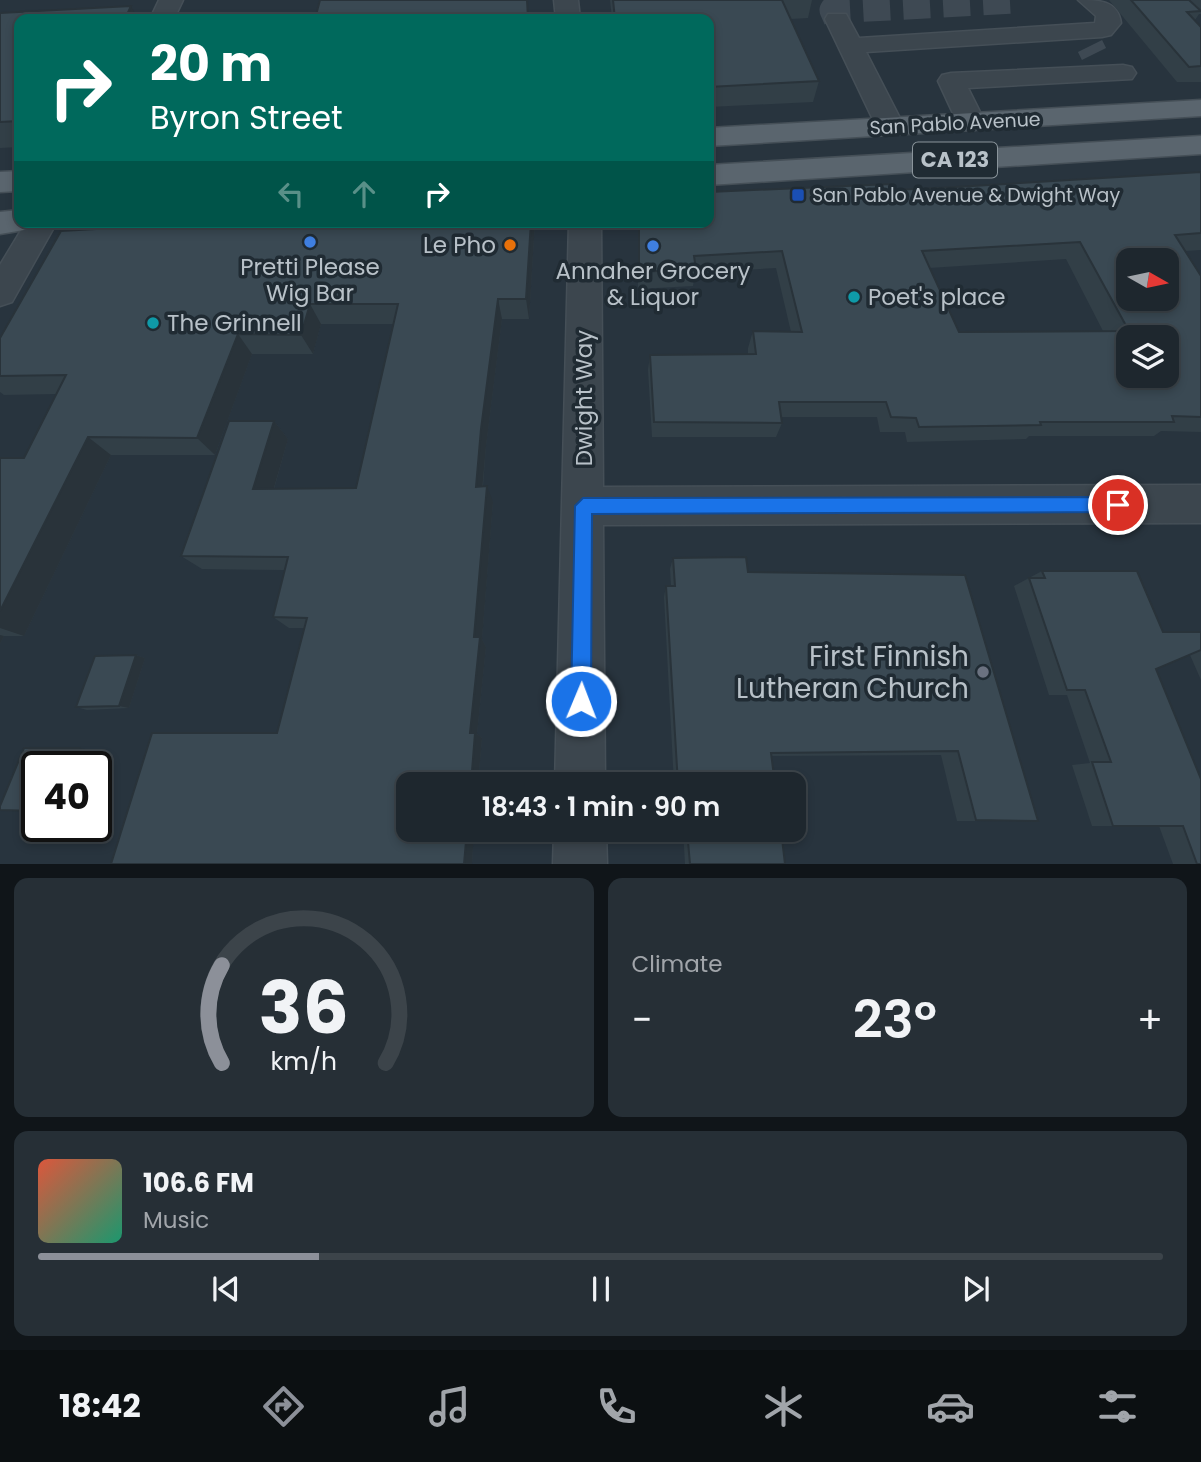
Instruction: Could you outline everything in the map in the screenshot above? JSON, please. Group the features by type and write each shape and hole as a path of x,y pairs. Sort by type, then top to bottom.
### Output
{"main road":[{"name":"San Pablo Avenue","path":"714,137 1201,108"},
{"name":"San Pablo Avenue","path":"714,175 1201,145"}],"street":[{"path":"1090,0 1108,15 1111,49 1150,111"},
{"path":"837,19 890,126"},
{"path":"850,46 1111,49"},
{"path":"971,122 951,81 1111,49"},
{"path":"0,293 38,228"},
{"name":"Dwight Way","path":"580,772 585,228"},
{"path":"583,506 1201,504"},
{"path":"580,842 580,863"}],"building":[{"path":"320,0 527,0 528,14 316,14"},
{"path":"613,0 782,0 819,81 714,87 714,14 614,14"},
{"path":"1131,0 1189,0 1201,11 1187,12 1201,27 1201,66 1189,67"},
{"path":"131,6 127,14 14,14 14,121 0,122 0,13"},
{"path":"1201,172 1201,233 1175,235 1201,276 1201,417 1172,416 1174,422 1040,422 1041,425 919,427 916,418 891,417 886,402 779,402 782,423 654,422 650,355 756,354 753,331 802,332 782,251 694,256 696,269 639,272 639,228 714,228 714,192 891,184 894,190","holes":["1080,242 1116,307 1116,248 1180,248 1180,312 1119,312 1126,325 1179,325 1179,388 1116,388 1116,331 959,332 922,251"]},
{"path":"114,228 531,228 526,299 498,299 481,429 476,487 487,486 474,637 480,637 470,733 475,733 472,772 396,772 396,842 466,842 464,864 111,864 152,733 277,733 307,618 273,617 288,557 181,556 229,421 274,421 253,489 356,488 398,304 310,304 301,335 238,334 197,438 88,437 0,611 0,458 24,458 66,375 0,376 0,338 61,231"},
{"path":"746,557 748,572 965,575 1038,821 976,820 958,751 771,753 773,772 677,772 666,586 675,586 673,558"},
{"path":"1042,571 1137,571 1163,632 1201,632 1201,650 1156,669 1201,779 1201,864 1197,864 1183,826 1113,826 1092,762 1111,762 1085,690 1067,690 1029,578 1045,578"},
{"path":"136,655 119,706 76,707 95,656"},
{"path":"24,748 79,748 78,751 23,751"},
{"path":"21,755 21,811 0,810"},
{"path":"688,842 782,842 785,864 690,864"}],"tunnel":[{"path":"837,19 833,10 1017,0"},
{"path":"1090,46 1094,54"}],"place":[{"name":"San Pablo Avenue & Dwight Way","path":"798,195"},
{"name":"Pretti Please Wig Bar","path":"310,242"},
{"name":"Le Pho","path":"510,245"},
{"name":"Annaher Grocery & Liquor","path":"653,246"},
{"name":"Poet's place","path":"854,297"},
{"name":"The Grinnell","path":"153,323"},
{"name":"First Finnish Lutheran Church","path":"983,672"}],"route":[{"path":"581,701 583,506 1118,505"}]}
